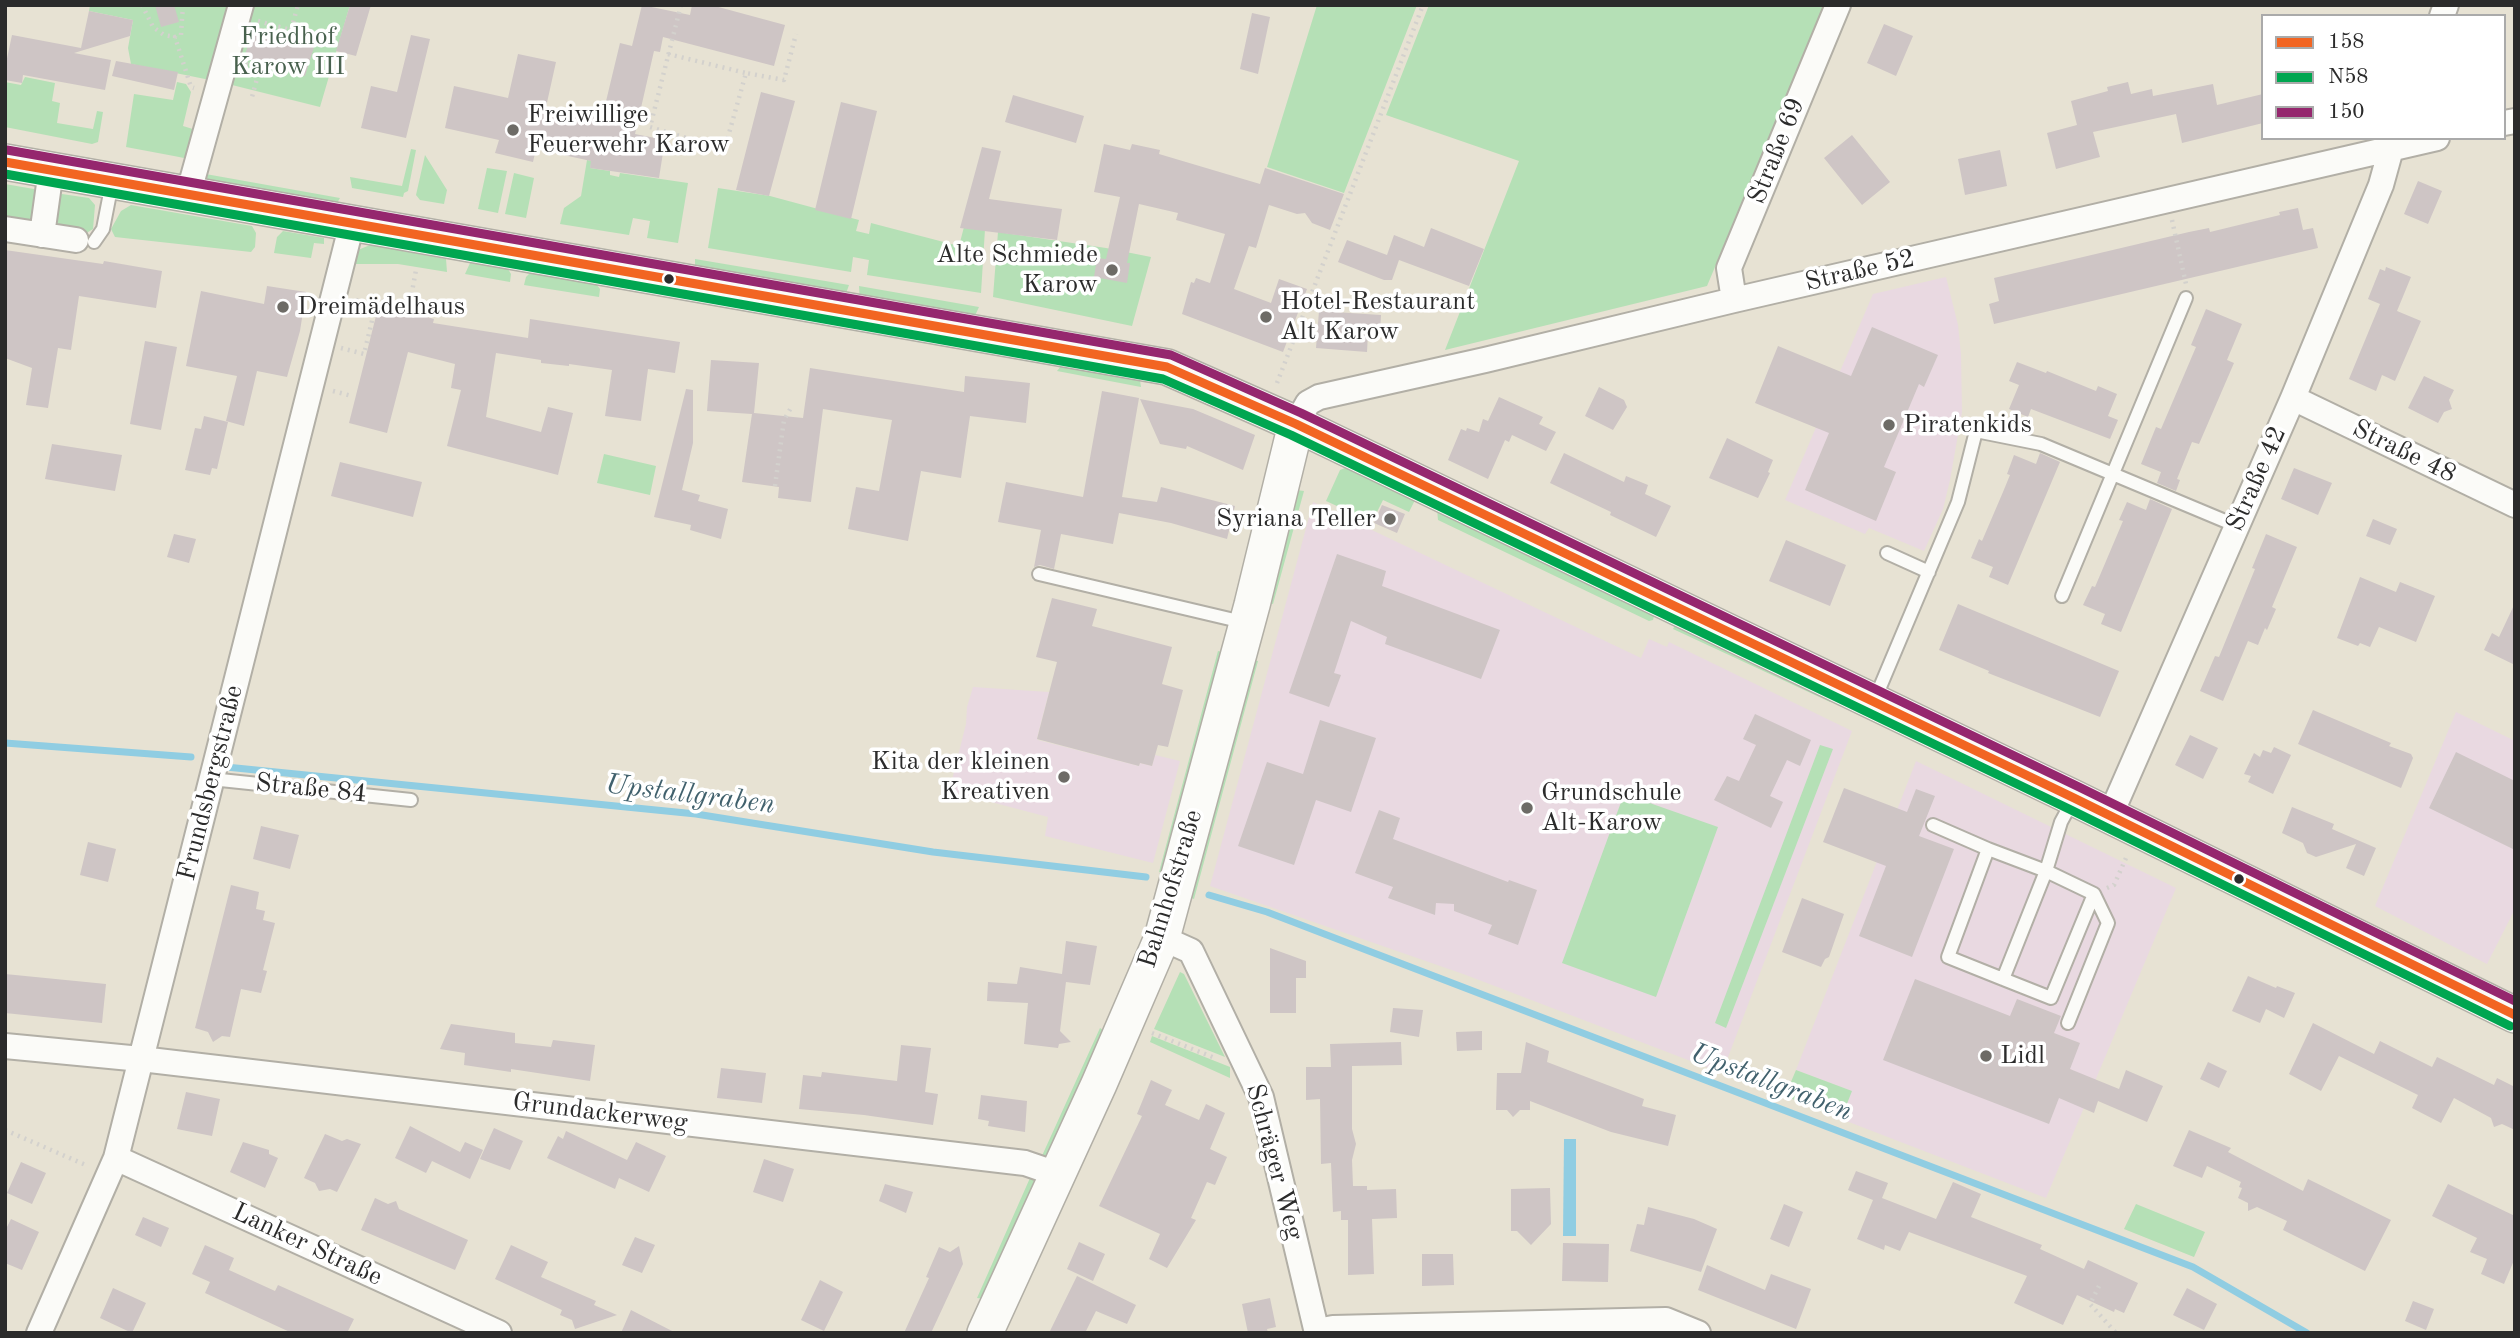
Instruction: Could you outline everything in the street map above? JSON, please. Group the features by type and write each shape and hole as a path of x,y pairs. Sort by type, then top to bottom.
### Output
{"main road":[{"path":"5,162 1167,367 1296,424 2074,798 2515,1015"},
{"name":"Bahnhofstraße","path":"985,1333 1162,938 1247,623 1296,424"}],"street":[{"name":"Straße 69","path":"1734,300 1729,268 1838,5"},
{"path":"188,195 246,12"},
{"name":"Straße 52","path":"1296,424 1308,403 1318,397 2168,200 2392,144 2422,140"},
{"name":"Straße 42","path":"2110,816 2293,398 2381,186 2392,144"},
{"path":"42,235 51,170"},
{"name":"Frundsbergstraße","path":"39,1333 113,1167 352,223"},
{"path":"5,229 85,241"},
{"name":"Straße 48","path":"2293,398 2515,505"},
{"name":"Schräger Weg","path":"1162,938 1191,951 1261,1097 1317,1332"},
{"path":"5,1046 141,1059"},
{"name":"Grundackerweg","path":"141,1059 1025,1163 1057,1174"},
{"name":"Lanker Straße","path":"113,1167 499,1333"},
{"path":"1317,1332 1333,1328 1666,1320 1698,1333"}],"lane":[{"path":"85,241 103,229 112,180"},
{"path":"2062,596 2186,298"},
{"path":"1874,702 1958,502 1976,431 2041,444 2237,526"},
{"path":"1887,553 1929,572"},
{"path":"1039,574 1247,623"},
{"name":"Straße 84","path":"211,779 411,800"},
{"path":"2004,979 2046,871 2061,822 2074,798"},
{"path":"1933,825 2046,871 2094,894 2108,923 2068,1023"},
{"path":"1988,849 1948,957 2051,998 2094,894"}],"path":[{"path":"142,5 153,27 164,35 175,37 181,35 183,5"},
{"path":"246,12 291,30 298,5"},
{"path":"681,5 650,127 700,142 726,145 746,73"},
{"path":"1277,383 1423,5"},
{"path":"668,54 784,80 796,34"},
{"path":"175,37 187,74"},
{"path":"239,61 260,68 252,97"},
{"path":"2168,200 2188,289 2186,298"},
{"path":"409,308 416,270"},
{"path":"354,299 376,305"},
{"path":"341,348 364,354 377,300 449,316"},
{"path":"331,390 352,396"},
{"path":"775,486 783,420 792,406"},
{"path":"2114,885 2126,858"},
{"path":"1148,1031 1233,1066 1248,1066"},
{"path":"5,1130 113,1167"},
{"path":"2099,1286 2090,1304 2116,1333"}],"shaded area":[{"name":"Piratenkids","path":"1946,277 1958,325 1962,412 1943,509 1924,551 1869,528 1865,534 1785,500 1873,294"},
{"name":"Grundschule Alt-Karow","path":"1313,502 1641,658 1649,639 1667,647 1669,642 1852,731 1722,1073 1466,975 1210,886"},
{"name":"Kita der kleinen Kreativen","path":"973,687 1049,692 1038,740 1139,766 1140,763 1152,766 1155,755 1180,761 1153,863 1045,836 1048,817 957,793 950,788"},
{"path":"2456,712 2515,741 2515,909 2487,964 2375,906"},
{"path":"1916,761 2176,888 2046,1198 1841,1119 1851,1091 1796,1070"}],"green space":[{"path":"90,5 232,5 210,80 131,64 128,48 133,20 89,11"},
{"name":"Friedhof Karow III","path":"251,5 350,5 320,107 228,84"},
{"path":"1317,5 1417,5 1344,193 1267,167"},
{"path":"1429,5 1825,5 1707,286 1445,350 1519,161 1386,115"},
{"path":"25,77 55,83 52,101 60,103 57,123 93,129 97,111 103,112 98,142 92,144 5,127 5,82 21,85"},
{"path":"177,82 186,84 191,92 183,126 196,130 190,154 184,158 126,147 134,94 173,100"},
{"path":"411,149 416,150 408,191 403,197 352,188 350,177 402,186"},
{"path":"425,155 447,190 444,204 420,200 416,195"},
{"path":"587,160 592,161 590,168 610,171 610,175 619,177 620,173 688,183 678,243 647,238 650,221 633,218 629,235 560,224 564,208 581,196"},
{"path":"487,168 507,171 498,213 478,209"},
{"path":"200,173 340,198 333,210 212,189"},
{"path":"514,173 534,178 526,218 505,214"},
{"path":"5,184 34,189 41,198 38,220 29,226 5,223"},
{"path":"718,188 770,196 859,220 856,231 869,234 871,223 959,246 964,227 985,229 981,293 867,275 869,260 853,257 851,272 708,248"},
{"path":"62,194 89,198 95,205 93,229 85,234 47,227 52,200"},
{"path":"131,205 252,226 256,233 255,247 251,252 115,237 111,229 121,211"},
{"path":"283,231 324,238 324,244 314,243 311,258 274,253 277,237"},
{"path":"998,232 1151,257 1132,326 993,297"},
{"path":"370,245 446,259 447,272 398,264 353,264 358,250"},
{"path":"695,259 849,285 844,299 695,272"},
{"path":"470,263 508,269 511,274 510,282 465,274"},
{"path":"530,273 597,285 600,289 599,297 524,285"},
{"path":"859,286 979,307 973,320 860,301"},
{"path":"1061,366 1140,380 1141,387 1057,371"},
{"path":"604,454 656,466 650,495 597,483"},
{"path":"1348,461 1415,500 1409,512 1383,500 1372,522 1326,501 1340,470 1345,468"},
{"path":"1296,490 1304,491 1273,604 1266,603"},
{"path":"1437,509 1656,609 1653,620 1649,621 1438,520"},
{"path":"1678,620 1833,695 1830,702 1673,629"},
{"path":"1218,651 1226,653 1167,874 1159,872"},
{"path":"1250,660 1258,661 1194,899 1187,896"},
{"path":"1820,745 1833,749 1726,1028 1715,1023"},
{"path":"1624,794 1718,827 1656,997 1562,963"},
{"path":"1180,972 1184,974 1225,1057 1154,1029"},
{"path":"1100,1028 1106,1032 1048,1157 1041,1158"},
{"path":"1152,1036 1230,1067 1230,1078 1150,1042"},
{"path":"1796,1070 1852,1091 1841,1119 1785,1096"},
{"path":"1030,1178 1037,1182 984,1299 977,1298"},
{"path":"2136,1204 2205,1232 2194,1257 2124,1229"}],"water":[{"path":"1564,1139 1576,1139 1576,1236 1563,1236"}],"building":[{"path":"155,5 174,5 179,22 161,27"},
{"path":"350,5 371,5 356,56 336,51"},
{"path":"642,5 690,15 692,5 711,5 785,25 774,66 663,37 660,52 654,51 635,134 665,140 659,178 590,168 591,161 536,149 533,162 495,153 499,140 445,128 454,86 508,98 518,54 556,62 546,107 602,118 620,43 632,46"},
{"path":"89,11 133,20 130,36 74,53 111,60 105,90 23,75 22,83 5,80 12,35 81,48"},
{"path":"1252,13 1270,17 1258,74 1240,69"},
{"path":"1884,24 1913,36 1896,76 1867,63"},
{"path":"254,26 315,44 305,76 244,58"},
{"path":"411,35 430,39 406,138 361,128 371,86 397,92"},
{"path":"116,61 178,72 174,90 112,76"},
{"path":"2128,82 2131,94 2152,89 2153,96 2213,84 2217,105 2261,94 2261,123 2182,143 2176,114 2093,132 2100,157 2056,169 2047,133 2077,125 2071,101 2108,91 2107,87"},
{"path":"761,92 795,101 769,196 736,190"},
{"path":"1013,95 1084,116 1076,143 1005,122"},
{"path":"841,102 877,111 851,219 815,210"},
{"path":"1852,135 1890,182 1862,205 1824,158"},
{"path":"1104,144 1130,150 1132,144 1160,150 1159,154 1260,184 1265,168 1344,194 1330,230 1312,223 1305,213 1297,214 1269,205 1256,248 1249,246 1234,289 1271,303 1279,279 1307,289 1283,352 1182,314 1191,282 1194,283 1196,278 1210,283 1225,234 1176,220 1178,213 1139,204 1127,263 1130,263 1127,283 1094,277 1097,258 1106,259 1120,197 1094,192"},
{"path":"982,147 1001,151 989,199 1062,209 1057,240 960,228"},
{"path":"2000,150 2007,186 1965,195 1958,159"},
{"path":"2418,181 2442,191 2428,224 2404,214"},
{"path":"2298,208 2303,230 2313,228 2318,248 1994,324 1989,304 1999,301 1994,278 2189,232 2209,228 2210,232"},
{"path":"1431,228 1484,249 1469,286 1399,260 1392,280 1384,280 1338,262 1347,240 1387,255 1394,235 1424,247"},
{"path":"5,250 103,264 104,261 162,271 156,308 79,296 71,350 58,348 48,408 26,405 32,368 5,358"},
{"path":"2386,267 2411,277 2397,311 2421,321 2395,381 2382,375 2376,391 2349,379 2380,304 2368,299 2380,269 2385,271"},
{"path":"267,286 306,292 300,331 287,377 257,371 244,426 226,421 237,376 186,366 201,291 264,304"},
{"path":"379,304 434,319 433,323 528,338 530,319 680,342 675,373 648,369 641,421 605,416 612,370 541,363 541,360 496,353 486,417 541,432 548,407 573,413 558,475 447,446 461,390 451,388 455,364 408,352 387,433 349,423"},
{"path":"2206,309 2242,324 2227,360 2234,363 2199,444 2192,442 2177,479 2180,480 2176,491 2157,483 2161,472 2141,464 2156,427 2161,429 2196,347 2191,345"},
{"path":"1319,311 1381,315 1380,333 1368,333 1367,352 1316,348"},
{"path":"1872,327 1938,355 1924,387 1919,384 1884,467 1896,472 1876,521 1805,490 1829,433 1755,403 1778,346 1851,376"},
{"path":"145,341 177,347 161,430 130,424"},
{"path":"711,360 759,363 754,413 803,418 810,368 964,392 965,376 1030,383 1026,423 970,416 961,478 921,471 908,541 848,529 856,487 879,491 892,420 823,409 811,502 778,498 779,487 742,482 752,414 707,411"},
{"path":"2017,362 2096,391 2098,386 2117,394 2108,416 2118,420 2110,439 2031,409 2028,417 2009,409 2019,385 2009,381"},
{"path":"2424,376 2454,390 2449,400 2452,409 2444,412 2438,423 2408,408"},
{"path":"1599,387 1624,400 1627,407 1613,430 1585,416"},
{"path":"686,389 693,390 693,443 682,490 700,495 698,501 728,509 721,539 690,530 691,525 654,517"},
{"path":"1102,391 1139,398 1122,497 1157,502 1161,487 1235,506 1227,539 1171,523 1119,513 1113,544 1061,534 1054,569 1040,565 1034,567 1041,530 998,522 1006,482 1083,497"},
{"path":"1499,397 1543,417 1539,424 1556,432 1546,451 1512,435 1509,442 1505,440 1488,479 1448,460 1461,429 1479,432 1483,419 1488,421"},
{"path":"1140,399 1193,409 1255,435 1243,470 1187,446 1186,449 1160,444"},
{"path":"204,416 228,422 217,469 212,468 210,475 185,470 195,428 201,429"},
{"path":"1727,438 1773,460 1758,498 1709,478"},
{"path":"52,444 122,455 115,491 45,479"},
{"path":"1564,453 1624,482 1626,476 1648,485 1645,494 1671,506 1656,537 1550,483"},
{"path":"2040,453 2060,462 2008,585 1989,577 1993,567 1971,558 1979,539 1982,541 2003,492 2014,455 2036,464"},
{"path":"340,462 422,482 413,517 331,496"},
{"path":"2294,468 2332,483 2318,515 2281,499"},
{"path":"2150,499 2172,509 2121,632 2101,624 2105,614 2083,605 2092,586 2095,587 2123,521 2119,520 2127,502 2146,510"},
{"name":"Syriana Teller","path":"1382,505 1405,514 1397,533 1374,523"},
{"path":"2373,519 2397,529 2390,545 2366,536"},
{"path":"174,534 196,539 189,563 167,557"},
{"path":"2266,534 2297,547 2272,607 2276,609 2267,630 2265,628 2258,645 2248,641 2223,701 2200,691 2215,656 2219,657 2255,569 2252,568"},
{"path":"1786,540 1846,565 1830,606 1769,581"},
{"path":"1337,554 1386,571 1382,586 1500,630 1481,679 1385,644 1387,637 1351,621 1334,673 1341,675 1329,707 1289,693"},
{"path":"2360,577 2396,592 2400,582 2435,596 2416,642 2379,627 2370,647 2360,643 2358,646 2337,638"},
{"path":"1052,598 1097,609 1092,626 1172,647 1162,684 1183,690 1168,747 1158,745 1152,766 1140,763 1139,766 1037,739 1057,662 1036,657"},
{"path":"2515,603 2515,665 2484,650 2492,633 2499,637"},
{"path":"1958,604 2119,671 2100,717 1988,673 1989,671 1939,650"},
{"path":"2313,710 2411,754 2413,758 2401,788 2298,744"},
{"path":"1755,714 1811,740 1800,766 1787,760 1770,796 1783,802 1771,828 1714,800 1727,776 1739,781 1756,745 1743,739"},
{"path":"1320,720 1376,738 1351,812 1316,800 1294,865 1238,846 1267,762 1303,774"},
{"path":"2190,735 2218,748 2203,779 2175,765"},
{"path":"2274,747 2291,755 2273,794 2248,782 2251,776 2244,774 2254,753 2260,757 2263,750 2271,753"},
{"path":"2456,752 2515,781 2515,850 2429,808"},
{"path":"1844,788 1907,812 1916,789 1935,796 1919,836 1954,849 1912,957 1859,936 1886,866 1823,842"},
{"path":"2292,807 2334,824 2332,829 2376,848 2364,876 2346,868 2356,844 2316,857 2307,853 2303,843 2282,833"},
{"path":"1379,810 1400,818 1393,839 1508,882 1509,880 1537,890 1518,945 1488,934 1492,925 1454,911 1454,904 1436,903 1435,915 1388,898 1393,887 1355,873"},
{"path":"261,826 299,835 290,869 253,859"},
{"path":"88,842 116,849 108,882 80,875"},
{"path":"231,885 259,892 256,909 265,911 263,920 275,923 263,970 267,971 261,993 241,989 230,1037 222,1036 213,1042 208,1032 195,1028"},
{"path":"1802,898 1844,914 1829,957 1821,967 1782,952"},
{"path":"1066,941 1097,946 1090,985 1066,982 1060,1031 1071,1042 1059,1044 1058,1048 1024,1044 1028,1003 987,1001 988,982 1017,984 1020,967 1062,974"},
{"path":"1270,948 1306,961 1306,978 1296,978 1296,1013 1270,1013"},
{"path":"5,974 106,984 102,1023 5,1013"},
{"path":"2248,976 2295,993 2284,1018 2266,1009 2260,1023 2232,1011"},
{"path":"1915,979 2010,1016 2017,999 2061,1016 2054,1033 2080,1043 2070,1069 2119,1089 2126,1070 2163,1086 2147,1122 2098,1101 2094,1113 2059,1098 2049,1124 1883,1060"},
{"path":"1393,1008 1423,1010 1419,1037 1390,1032"},
{"path":"2313,1023 2374,1054 2380,1041 2432,1067 2437,1057 2494,1085 2497,1078 2515,1087 2515,1130 2502,1124 2494,1127 2491,1118 2454,1098 2441,1123 2412,1108 2418,1095 2339,1056 2321,1091 2289,1074"},
{"path":"451,1024 515,1033 515,1043 551,1047 553,1040 595,1045 590,1081 464,1065 465,1053 440,1049"},
{"path":"1482,1031 1482,1050 1457,1051 1456,1032"},
{"path":"1401,1042 1402,1065 1352,1066 1352,1129 1356,1144 1352,1160 1353,1186 1367,1186 1367,1190 1396,1189 1397,1218 1372,1219 1374,1274 1348,1275 1348,1220 1341,1220 1341,1211 1333,1212 1331,1163 1321,1164 1320,1099 1306,1100 1306,1067 1331,1067 1330,1044"},
{"path":"1526,1042 1549,1051 1547,1062 1644,1099 1642,1106 1676,1115 1668,1146 1611,1132 1530,1101 1530,1110 1520,1110 1513,1117 1507,1110 1496,1110 1497,1073 1521,1073"},
{"path":"901,1045 931,1048 925,1092 938,1094 933,1125 799,1109 803,1075 821,1077 822,1072 897,1081"},
{"path":"2208,1062 2227,1071 2219,1088 2200,1079"},
{"path":"721,1068 766,1073 762,1103 717,1098"},
{"path":"1151,1080 1172,1090 1165,1105 1199,1120 1206,1104 1225,1113 1210,1149 1227,1157 1215,1185 1207,1182 1191,1218 1196,1220 1167,1268 1149,1259 1160,1234 1099,1206 1142,1116 1137,1114"},
{"path":"186,1092 220,1099 212,1136 177,1129"},
{"path":"981,1095 1027,1101 1025,1132 988,1126 989,1121 978,1119"},
{"path":"410,1126 460,1152 465,1142 483,1150 470,1179 432,1161 426,1173 395,1158"},
{"path":"494,1128 523,1141 510,1170 480,1159"},
{"path":"2189,1130 2231,1148 2228,1152 2303,1191 2308,1179 2391,1220 2365,1271 2283,1230 2287,1221 2257,1207 2248,1211 2248,1203 2238,1198 2241,1182 2207,1166 2202,1178 2173,1166"},
{"path":"566,1131 627,1160 636,1142 666,1156 649,1192 619,1178 615,1189 547,1158 558,1136 563,1139"},
{"path":"325,1134 342,1141 347,1139 361,1144 337,1192 330,1189 319,1191 315,1183 304,1178"},
{"path":"243,1142 269,1150 269,1154 278,1158 265,1188 230,1172"},
{"path":"764,1159 794,1169 783,1202 753,1192"},
{"path":"21,1162 46,1173 32,1204 7,1193"},
{"path":"1856,1171 1888,1183 1882,1198 1936,1219 1953,1182 1981,1194 1971,1217 2042,1245 2040,1249 2084,1269 2088,1260 2138,1283 2124,1313 2115,1309 2114,1312 2077,1295 2063,1325 2014,1303 2027,1276 1909,1232 1900,1251 1885,1245 1884,1250 1857,1239 1873,1200 1848,1190"},
{"path":"885,1184 913,1192 906,1213 879,1201"},
{"path":"2448,1184 2515,1216 2515,1258 2504,1284 2481,1274 2487,1259 2470,1252 2477,1238 2432,1216"},
{"path":"1550,1188 1551,1224 1531,1245 1517,1231 1511,1231 1511,1189"},
{"path":"375,1198 388,1204 396,1201 399,1209 468,1240 455,1270 361,1230"},
{"path":"1784,1204 1803,1212 1789,1247 1770,1239"},
{"path":"1648,1207 1694,1219 1717,1229 1701,1272 1630,1251 1637,1224 1644,1225"},
{"path":"143,1217 169,1228 161,1247 135,1235"},
{"path":"11,1219 39,1232 22,1270 5,1263 5,1231"},
{"path":"635,1237 655,1245 642,1273 622,1265"},
{"path":"1079,1242 1105,1254 1093,1281 1067,1269"},
{"path":"1563,1243 1609,1244 1608,1282 1562,1281"},
{"path":"205,1245 234,1258 229,1270 275,1291 278,1285 354,1319 347,1333 292,1333 205,1293 210,1282 192,1274"},
{"path":"511,1245 548,1262 541,1277 596,1301 594,1305 617,1315 575,1329 572,1320 560,1315 562,1310 495,1279"},
{"path":"959,1246 963,1264 931,1333 904,1333 929,1278 926,1277 939,1247 950,1252"},
{"path":"1422,1254 1453,1254 1454,1285 1422,1286"},
{"path":"1707,1265 1765,1290 1771,1274 1811,1289 1796,1329 1698,1290"},
{"path":"1077,1276 1136,1305 1127,1324 1096,1311 1085,1333 1049,1333"},
{"path":"820,1280 843,1292 824,1331 801,1320"},
{"path":"113,1288 146,1303 132,1333 100,1318"},
{"path":"2187,1288 2217,1304 2204,1330 2173,1315"},
{"path":"1270,1298 1276,1327 1267,1329 1268,1333 1248,1333 1242,1304"},
{"path":"2413,1301 2434,1309 2426,1330 2405,1321"},
{"path":"631,1310 676,1333 621,1333"}],"waterway":[{"path":"5,743 191,757"},
{"name":"Upstallgraben","path":"226,767 696,814 933,852 1146,877"},
{"name":"Upstallgraben","path":"1209,895 1267,912 2193,1267 2307,1333"}],"transit line":[{"name":"150","path":"7,150 1171,355 1301,413 2079,787 2515,1001"},
{"name":"158","path":"5,162 1167,367 1296,424 2074,798 2515,1015"},
{"name":"N58","path":"5,174 1163,379 1291,435 2069,809 2510,1026"}],"place":[{"name":"Freiwillige Feuerwehr Karow","path":"513,130"},
{"name":"Alte Schmiede Karow","path":"1112,270"},
{"name":"Dreimädelhaus","path":"283,307"},
{"name":"Hotel-Restaurant Alt Karow","path":"1266,317"},
{"name":"Piratenkids","path":"1889,425"},
{"name":"Syriana Teller","path":"1390,519"},
{"name":"Kita der kleinen Kreativen","path":"1064,777"},
{"name":"Grundschule Alt-Karow","path":"1527,808"},
{"name":"Lidl","path":"1986,1056"}]}
